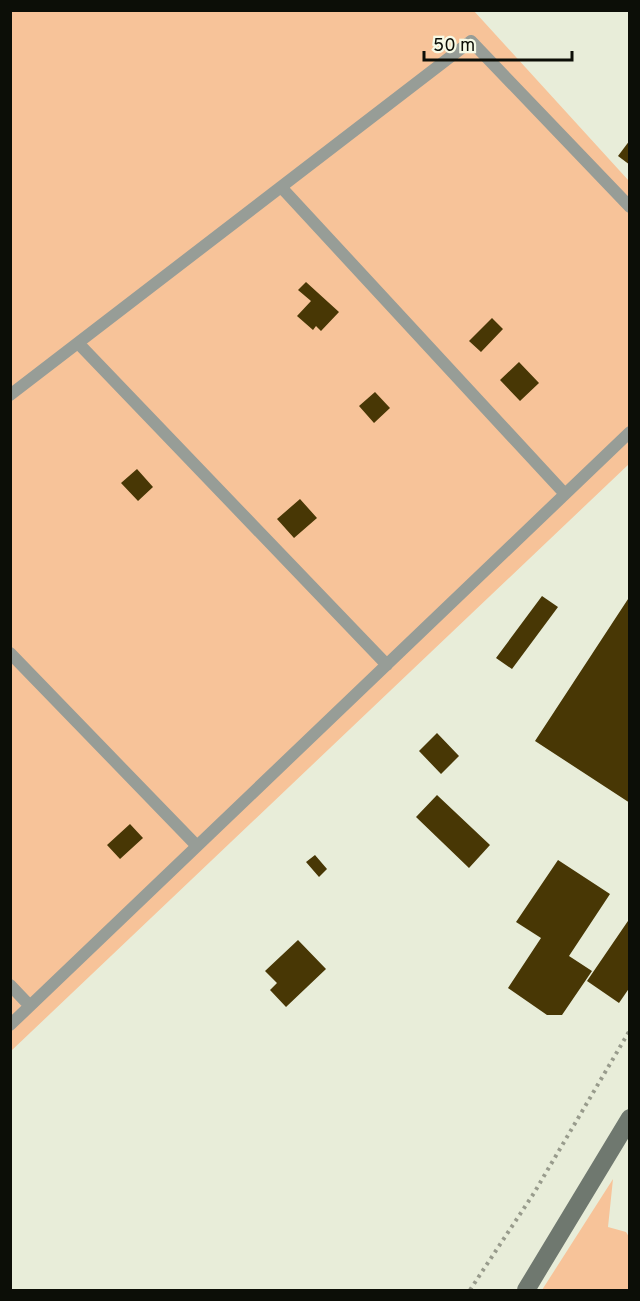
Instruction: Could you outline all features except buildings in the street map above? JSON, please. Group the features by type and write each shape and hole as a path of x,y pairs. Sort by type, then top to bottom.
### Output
{"street":[{"path":"526,1290 630,1118"}],"lane":[{"path":"10,395 471,41 630,207"},
{"path":"281,187 565,494"},
{"path":"78,343 387,664"},
{"path":"10,1025 630,432"},
{"path":"10,653 197,846"},
{"path":"10,986 30,1006"}],"path":[{"path":"470,1290 534,1193 630,1030"}],"shaded area":[{"path":"11,11 474,11 629,181 629,464 11,1051"},
{"path":"613,1179 608,1227 626,1232 629,1237 629,1290 542,1290"}]}
